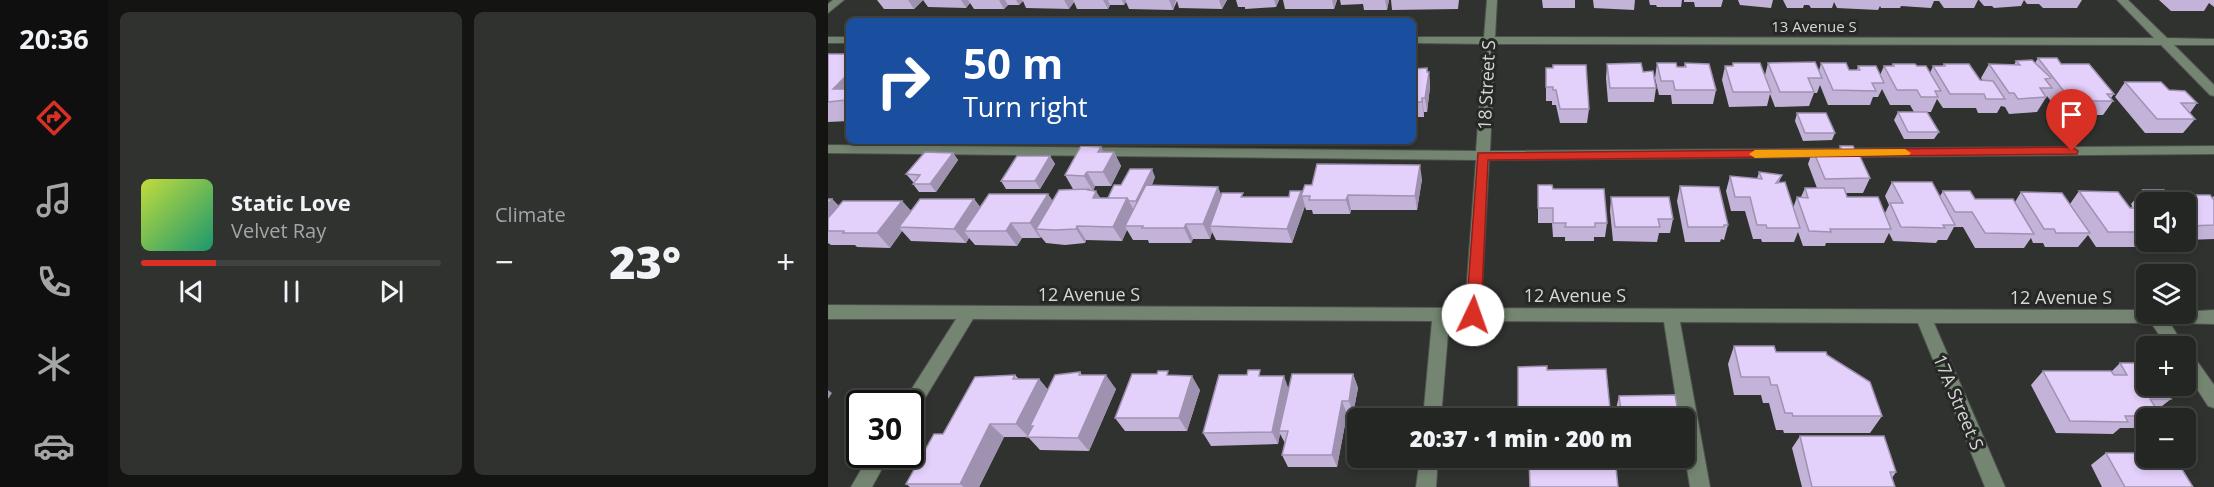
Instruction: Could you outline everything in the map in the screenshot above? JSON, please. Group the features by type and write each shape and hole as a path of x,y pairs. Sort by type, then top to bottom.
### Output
{"street":[{"path":"828,10 839,0"},
{"name":"18 Street S","path":"1473,315 1492,0"},
{"path":"2122,0 2214,92"},
{"path":"828,40 846,40"},
{"name":"13 Avenue S","path":"1416,40 2214,42"},
{"path":"828,149 1482,156 2214,150"},
{"name":"12 Avenue S","path":"828,312 2136,317"},
{"path":"920,390 968,313"},
{"path":"1433,408 1441,314"},
{"path":"1671,315 1700,487"},
{"name":"17A Street S","path":"1923,316 1995,487"},
{"name":"12 Avenue S","path":"2196,317 2214,317"},
{"path":"2196,374 2214,400"},
{"path":"861,487 873,468"},
{"path":"1426,487 1428,468"}],"building":[{"path":"828,54 846,54 846,77 833,89 846,89 846,100 828,102"},
{"path":"2038,58 2057,58 2061,64 2089,64 2114,94 2107,94 2113,101 2087,101 2082,94 2066,94"},
{"path":"2032,60 2051,78 2045,79 2052,88 2040,88 2046,97 2018,99 2014,93 2009,93 1989,64 2020,65 2016,61"},
{"path":"1815,62 1822,78 1808,78 1814,92 1780,92 1768,63"},
{"path":"1641,63 1643,72 1653,71 1656,88 1610,88 1607,64"},
{"path":"1657,63 1676,63 1677,67 1686,67 1685,63 1709,64 1716,90 1675,90 1673,81 1661,81"},
{"path":"1733,63 1760,63 1771,92 1733,92 1725,66 1733,66"},
{"path":"1821,63 1846,63 1849,70 1860,70 1858,66 1876,66 1884,83 1872,83 1876,91 1833,90"},
{"path":"1893,64 1926,66 1941,91 1935,91 1938,97 1921,97 1917,90 1897,90 1884,66 1894,66"},
{"path":"1944,64 1969,64 1980,80 1993,81 2005,99 1986,99 1984,94 1950,94 1933,66 1945,66"},
{"path":"1553,65 1586,65 1589,109 1560,109 1556,90 1553,90 1553,87 1546,87 1546,68 1553,68"},
{"path":"1427,68 1429,72 1425,98 1422,98 1422,102 1416,102 1416,69"},
{"path":"2125,82 2161,82 2169,90 2185,91 2197,103 2181,103 2195,119 2157,119"},
{"path":"1898,112 1927,112 1939,132 1908,132"},
{"path":"1797,113 1826,113 1835,133 1805,133"},
{"path":"1081,146 1101,147 1098,152 1114,152 1103,172 1087,172 1084,176 1065,175"},
{"path":"1840,146 1853,146 1857,150 1870,178 1825,179 1813,150 1842,150"},
{"path":"925,152 953,153 930,184 913,184 920,175 906,174"},
{"path":"1017,156 1050,156 1035,181 1001,181"},
{"path":"1317,164 1420,165 1415,196 1348,195 1346,200 1309,200 1310,196 1301,196 1305,185 1312,185"},
{"path":"1130,169 1152,169 1136,201 1129,201 1127,198 1108,198 1114,185 1121,185"},
{"path":"1759,172 1782,175 1776,183 1785,182 1800,228 1767,228 1766,225 1757,225 1750,197 1735,197 1730,176 1762,179"},
{"path":"1892,182 1932,182 1955,225 1943,225 1945,228 1901,227 1890,203 1903,203"},
{"path":"1146,185 1218,187 1203,224 1186,224 1184,228 1125,226"},
{"path":"1538,185 1552,185 1553,189 1604,189 1607,223 1595,223 1595,227 1565,227 1566,223 1553,223 1553,208 1538,208"},
{"path":"1680,186 1719,187 1728,225 1688,227"},
{"path":"1805,188 1844,188 1847,197 1878,197 1891,229 1809,231 1797,197 1808,198"},
{"path":"1089,189 1096,191 1093,198 1127,198 1113,227 1077,226 1076,229 1036,229 1059,190"},
{"path":"2143,190 2164,190 2166,192 2144,192"},
{"path":"1290,191 1301,191 1287,229 1210,226 1222,193 1243,193 1241,197 1289,197"},
{"path":"1943,191 1970,191 1975,199 2013,199 2034,234 1985,233 1972,212 1955,212"},
{"path":"2079,191 2118,192 2130,208 2136,208 2136,232 2108,232"},
{"path":"2021,192 2062,193 2090,233 2056,233 2054,229 2044,229"},
{"path":"989,194 1048,194 1030,223 1011,223 1006,231 964,231"},
{"path":"2196,195 2210,195 2214,200 2214,225 2196,226"},
{"path":"1611,197 1669,197 1673,219 1658,219 1660,227 1615,227"},
{"path":"920,199 974,199 954,229 899,227"},
{"path":"843,201 902,201 877,233 828,231 828,218"},
{"path":"1734,346 1774,346 1776,352 1826,352 1827,355 1870,382 1882,416 1793,416 1792,413 1785,413 1777,385 1771,385 1769,377 1741,377"},
{"path":"2120,363 2136,363 2136,396 2169,396 2171,399 2150,399 2156,408 2136,408 2136,416 2125,416 2128,422 2070,421 2043,371 2111,371 2114,375 2127,375"},
{"path":"1547,366 1547,370 1606,369 1610,408 1518,408 1518,367"},
{"path":"1248,370 1260,370 1259,376 1284,376 1272,432 1203,433 1219,375 1247,375"},
{"path":"1158,371 1168,371 1167,375 1192,376 1179,418 1115,418 1132,374 1157,374"},
{"path":"1080,372 1079,375 1106,375 1078,438 1027,437 1055,375"},
{"path":"1292,374 1353,374 1349,401 1342,401 1332,455 1282,455 1288,431 1279,431"},
{"path":"1015,375 1013,379 1039,379 1016,424 990,424 960,484 906,484 915,468 924,468 924,452 934,434 943,434 975,377"},
{"path":"1675,395 1677,408 1621,408 1619,396"},
{"path":"1800,436 1884,436 1896,472 1890,472 1895,487 1812,487"},
{"path":"2106,453 2136,453 2136,468 2181,468 2193,487 2125,487"},
{"path":"1529,468 1616,468 1618,487 1530,487"}],"slow traffic":[{"path":"1755,154 1905,153"}],"route":[{"path":"1473,315 1482,156 2072,151"}]}
